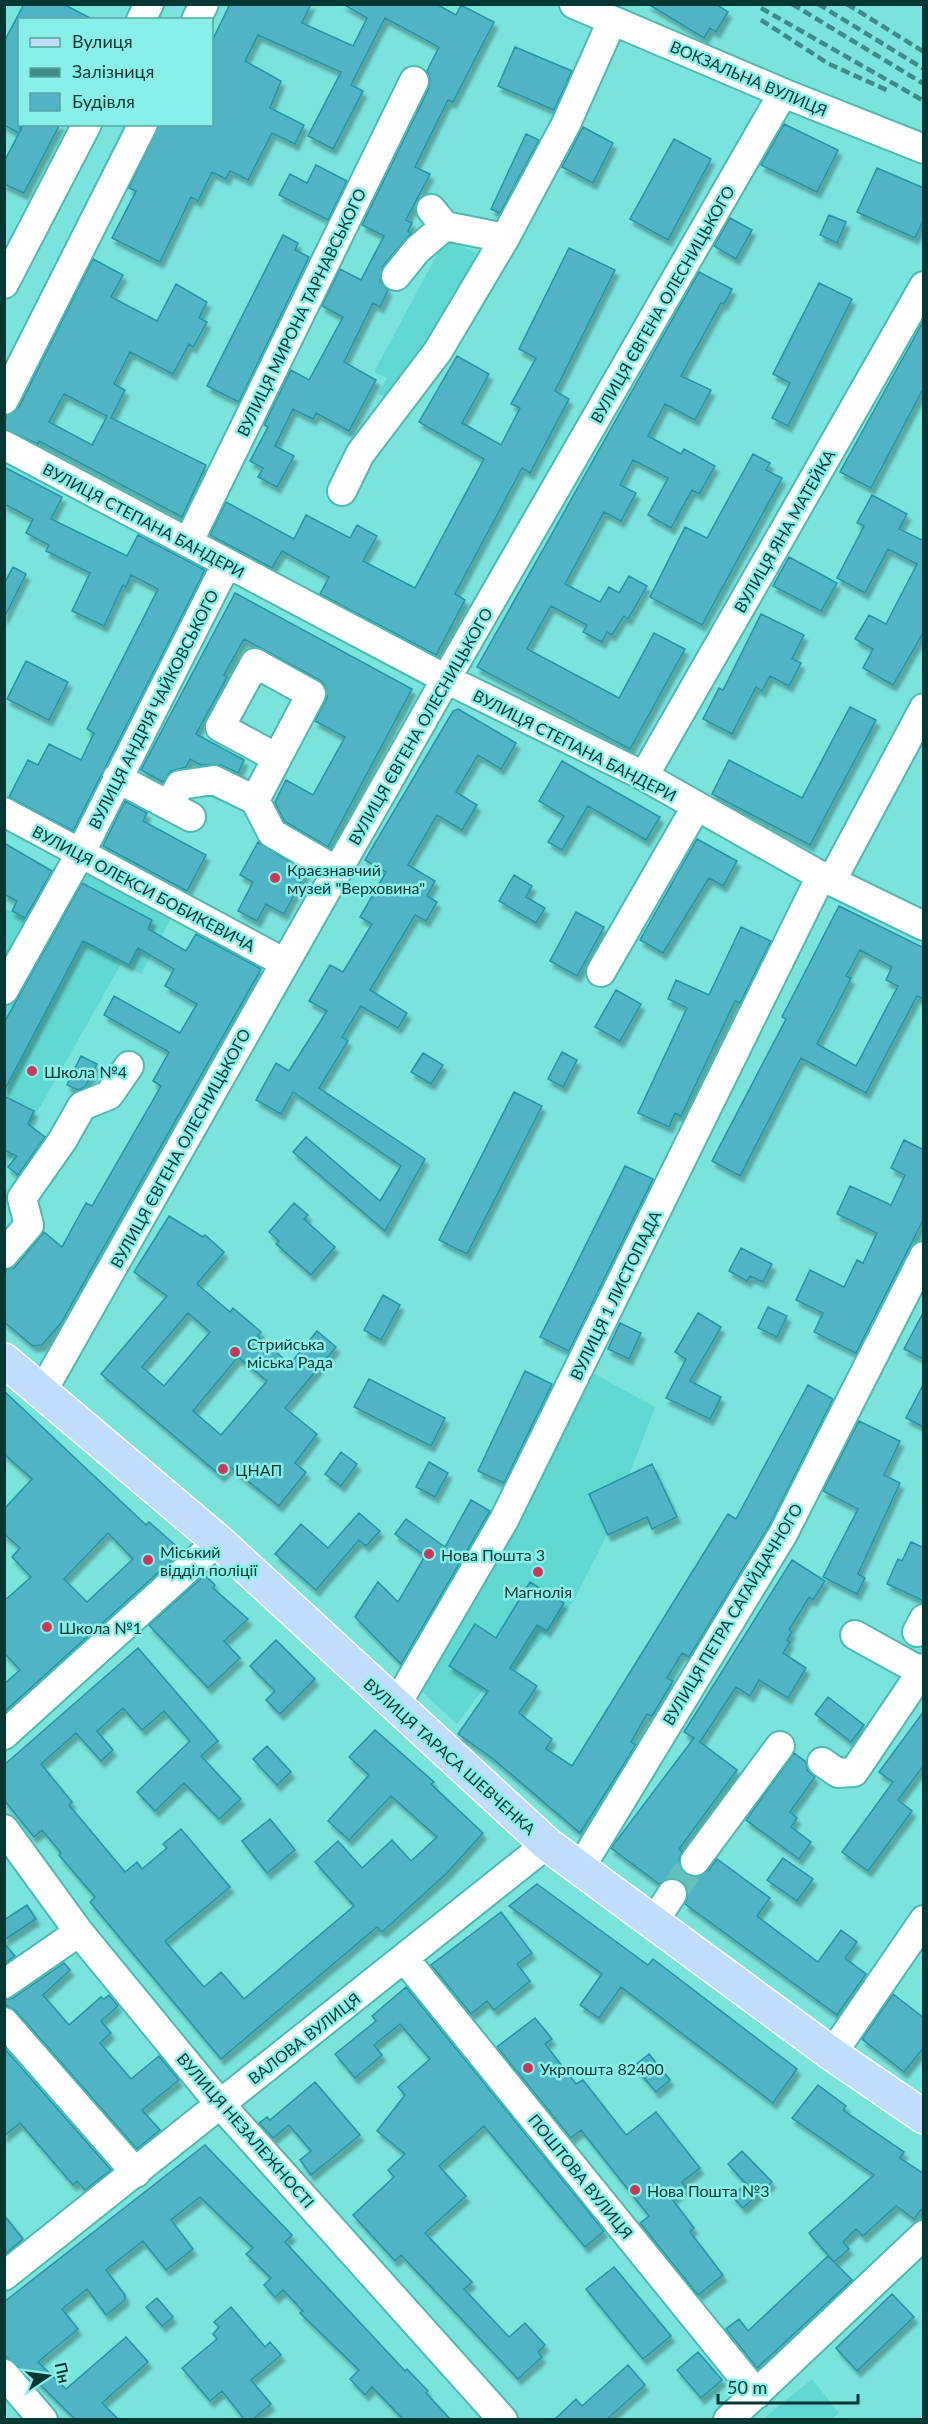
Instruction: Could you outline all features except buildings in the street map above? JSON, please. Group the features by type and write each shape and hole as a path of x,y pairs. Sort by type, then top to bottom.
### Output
{"main road":[{"name":"ВУЛИЦЯ ТАРАСА ШЕВЧЕНКА","path":"4,1360 218,1541 395,1707 547,1844 579,1870 832,2054 924,2117"}],"street":[{"path":"142,18 149,4"},
{"path":"197,18 204,4"},
{"name":"ВОКЗАЛЬНА ВУЛИЦЯ","path":"574,4 783,93 924,149"},
{"path":"342,491 360,454 438,351 505,238 566,124 612,21"},
{"name":"ВУЛИЦЯ МИРОНА ТАРНАВСЬКОГО","path":"188,543 414,81"},
{"name":"ВУЛИЦЯ ЄВГЕНА ОЛЕСНИЦЬКОГО","path":"42,1392 446,679 783,93"},
{"path":"4,284 86,126"},
{"path":"4,400 142,126"},
{"path":"396,276 417,250 438,217 505,238"},
{"name":"ВУЛИЦЯ ЯНА МАТЕЙКА","path":"644,776 924,286"},
{"name":"ВУЛИЦЯ СТЕПАНА БАНДЕРИ","path":"4,445 226,565 446,679 644,776 826,878 924,926"},
{"name":"ВУЛИЦЯ АНДРІЯ ЧАЙКОВСЬКОГО","path":"4,990 73,862 80,854 226,565"},
{"name":"ВУЛИЦЯ 1 ЛИСТОПАДА","path":"395,1707 504,1520 826,878 924,708"},
{"path":"255,800 277,758"},
{"path":"117,778 180,811 180,785 214,780 255,800 272,833 337,871"},
{"path":"601,972 696,807"},
{"name":"ВУЛИЦЯ ОЛЕКСИ БОБИКЕВИЧА","path":"4,812 285,963"},
{"path":"4,1254 29,1226 22,1198 62,1141 82,1106 110,1095 129,1066"},
{"name":"ВУЛИЦЯ ПЕТРА САГАЙДАЧНОГО","path":"579,1870 783,1534 924,1256"},
{"path":"4,1735 218,1541"},
{"path":"822,1762 838,1773 854,1772 922,1670 855,1635"},
{"path":"695,1861 780,1746"},
{"name":"ВУЛИЦЯ НЕЗАЛЕЖНОСТІ","path":"4,1829 79,1932 220,2104 503,2420"},
{"name":"ВАЛОВА ВУЛИЦЯ","path":"4,2276 547,1844"},
{"path":"653,1923 672,1894"},
{"path":"832,2054 924,1920"},
{"path":"4,1984 79,1932"},
{"name":"ПОШТОВА ВУЛИЦЯ","path":"404,1958 757,2394"},
{"path":"4,2022 136,2173"},
{"path":"728,2420 924,2235"},
{"path":"4,2374 39,2418"}],"shaded area":[{"path":"446,238 477,254 405,388 390,400 378,394 387,378 374,372"},
{"name":"Школа №4","path":"68,860 173,915 141,974 121,964 5,1169 5,908 32,923"},
{"name":"Магнолія","path":"589,1371 655,1407 604,1541 573,1602 501,1686 490,1680 457,1724 420,1690"},
{"path":"812,2379 839,2413 832,2419 763,2419"}],"tunnel":[{"path":"672,1894 695,1861"}],"railway":[{"path":"792,4 924,84"},
{"path":"818,4 924,69"},
{"path":"847,4 924,52"},
{"path":"761,8 924,101"},
{"path":"761,20 829,64 889,91"}],"place":[{"name":"Краєзнавчий музей \"Верховина\"","path":"275,878"},
{"name":"Школа №4","path":"32,1071"},
{"name":"Стрийська міська Рада","path":"235,1352"},
{"name":"ЦНАП","path":"223,1469"},
{"name":"Нова Пошта 3","path":"429,1554"},
{"name":"Міський відділ поліції","path":"148,1560"},
{"name":"Магнолія","path":"538,1572"},
{"name":"Школа №1","path":"47,1627"},
{"name":"Укрпошта 82400","path":"528,2068"},
{"name":"Нова Пошта №3","path":"635,2190"}]}
